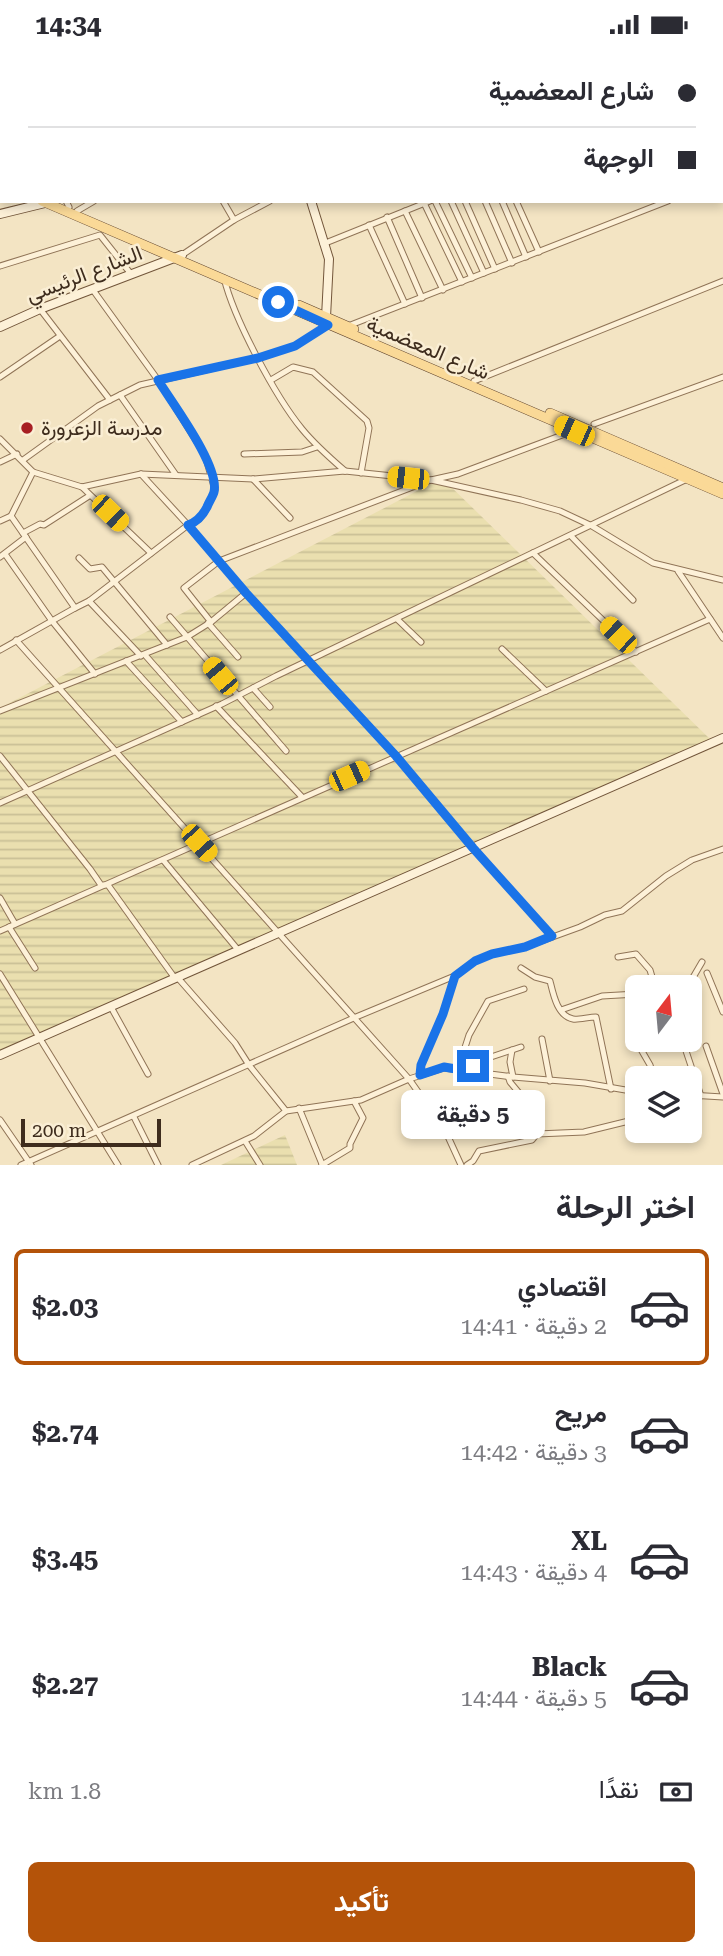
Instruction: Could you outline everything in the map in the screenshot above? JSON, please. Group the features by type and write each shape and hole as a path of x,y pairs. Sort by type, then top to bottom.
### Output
{"main road":[{"path":"0,214 39,203"},
{"name":"شارع المعضمية","path":"45,203 219,274 687,479 723,488"},
{"path":"312,203 329,259 327,321"},
{"name":"شارع المعضمية","path":"71,206 178,257"},
{"name":"الشارع الرئيسي","path":"0,327 40,309 178,257"},
{"name":"شارع المعضمية","path":"327,321 348,326 474,381 723,494"},
{"path":"0,1055 723,738"}],"street":[{"path":"224,203 234,220"},
{"path":"178,257 234,220 266,203"},
{"path":"323,244 427,203"},
{"path":"430,203 462,282"},
{"path":"431,203 472,278"},
{"path":"452,203 484,273"},
{"path":"466,203 495,269"},
{"path":"486,203 512,263"},
{"path":"503,203 526,257"},
{"path":"517,203 539,252"},
{"path":"348,326 663,203"},
{"path":"405,211 443,290"},
{"path":"387,217 422,298"},
{"path":"369,225 405,304"},
{"path":"0,266 100,235 131,274"},
{"path":"219,274 258,358 299,426 317,447 345,471"},
{"path":"474,381 723,281"},
{"path":"0,650 89,601 188,525 195,523 204,513 215,490 205,455 158,380 93,290"},
{"path":"40,309 110,400"},
{"path":"23,460 120,395 158,380 258,358 295,346 327,321"},
{"path":"0,377 60,336"},
{"path":"271,380 293,367 313,372 367,421 369,428 360,473"},
{"path":"594,424 723,377"},
{"path":"120,395 176,475"},
{"path":"238,657 184,588 219,561 431,480 458,474 574,431"},
{"path":"0,439 33,472 82,488 151,554"},
{"path":"244,454 302,452 317,447"},
{"path":"0,462 17,454"},
{"path":"82,488 141,474 253,479 345,471 431,480 560,511 593,526 653,563 723,580"},
{"path":"0,521 11,516 33,472"},
{"path":"141,474 396,756 552,936"},
{"path":"253,479 290,518"},
{"path":"0,803 198,715 687,479"},
{"path":"89,496 44,524 40,523 3,556 95,674"},
{"path":"11,516 75,608"},
{"path":"571,536 633,600"},
{"path":"533,553 636,652"},
{"path":"79,558 90,569 102,568 167,645"},
{"path":"678,571 723,638"},
{"path":"0,711 187,637 246,593"},
{"path":"89,601 198,715"},
{"path":"170,618 286,751"},
{"path":"397,619 421,642"},
{"path":"0,931 710,619"},
{"path":"16,640 409,1079 445,1130 461,1165"},
{"path":"502,649 546,691"},
{"path":"126,661 182,722"},
{"path":"253,688 270,707"},
{"path":"216,706 302,797"},
{"path":"0,756 101,885 108,885"},
{"path":"21,1165 455,976 475,961 492,954 525,947 622,911 666,876 692,860 723,849"},
{"path":"163,860 239,951"},
{"path":"108,885 174,977 178,978 235,1043 286,1111"},
{"path":"0,898 35,968"},
{"path":"618,957 636,954 651,975"},
{"path":"694,975 702,962"},
{"path":"521,968 535,977 550,981 561,1010 574,1020 596,1017 611,1089"},
{"path":"707,973 723,1012"},
{"path":"0,974 118,1165"},
{"path":"420,1075 421,1065 443,1014 455,976"},
{"path":"458,1069 469,1035 488,1001 524,989"},
{"path":"561,1010 602,996 625,995"},
{"path":"111,1007 148,1074"},
{"path":"542,1039 550,1081"},
{"path":"702,1095 723,1096 706,1045"},
{"path":"468,1071 488,1058 521,1047"},
{"path":"512,1050 510,1082 525,1100 537,1134"},
{"path":"192,1165 245,1141 268,1127 286,1111 361,1100 444,1067 511,1077 585,1083 625,1091"},
{"path":"299,1108 322,1164 350,1148 349,1144 363,1118 354,1101"},
{"path":"134,1117 158,1165"},
{"path":"0,1120 30,1163"},
{"path":"467,1165 481,1150 532,1140 537,1134 577,1133 625,1122"},
{"path":"245,1141 260,1165"}],"shaded area":[{"path":"442,478 710,739 0,1053 0,708"},
{"path":"285,1135 297,1165 221,1165"}],"place":[{"name":"مدرسة الزعرورة","path":"27,428"}],"route":[{"path":"278,302 328,325 295,346 258,358 158,380 205,455 215,490 204,513 195,523 188,525 246,593 396,756 552,936 525,947 492,954 475,961 455,976 443,1014 421,1065 420,1075 444,1067 468,1071 473,1066"}]}
